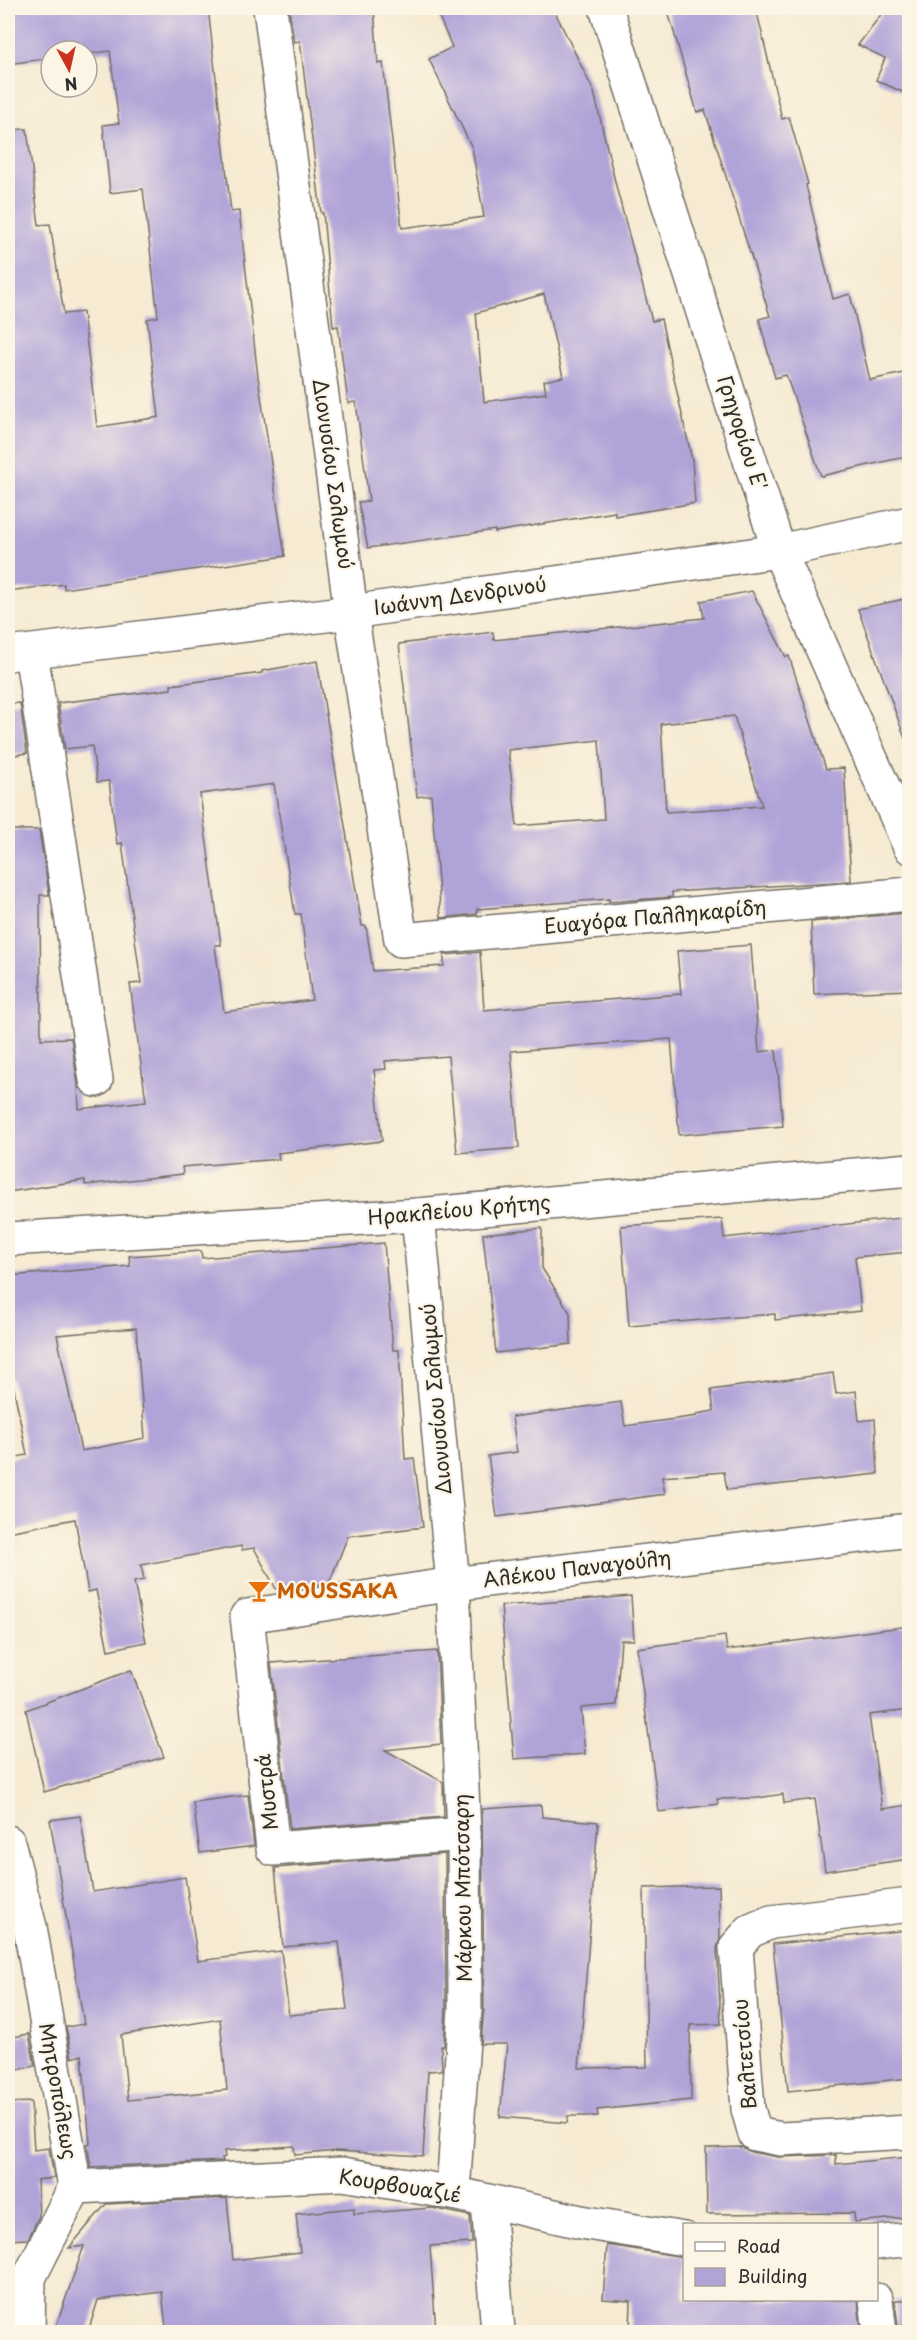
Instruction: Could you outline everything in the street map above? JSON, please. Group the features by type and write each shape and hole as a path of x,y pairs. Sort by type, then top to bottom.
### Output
{"street":[{"name":"Διονυσίου Σολωμού","path":"270,8 351,612 401,940"},
{"name":"Γρηγορίου Ε'","path":"606,8 779,551 909,847"},
{"name":"Ιωάννη Δενδρινού","path":"19,653 351,612 779,551 909,523"},
{"path":"19,653 96,1080"},
{"name":"Ευαγόρα Παλληκαρίδη","path":"401,940 909,894"},
{"name":"Ηρακλείου Κρήτης","path":"8,1239 418,1215 909,1170"},
{"name":"Διονυσίου Σολωμού","path":"418,1215 453,1584"},
{"name":"Αλέκου Παναγούλη","path":"246,1616 453,1584 909,1530"},
{"name":"Μάρκου Μπότσαρη","path":"453,1584 464,1834 465,2009 453,2193"},
{"name":"Μυστρά","path":"246,1616 273,1849 464,1834"},
{"name":"Μητροπόλεως","path":"8,1842 30,1927 75,2187 18,2278 28,2332"},
{"name":"Βαλτετσίου","path":"909,1905 771,1922 750,1931 736,1947 748,2109 755,2134 781,2139 909,2132"},
{"name":"Κουρβουαζιέ","path":"75,2187 342,2174 453,2193 581,2222 683,2239"},
{"path":"488,2202 498,2332"},
{"path":"878,2243 909,2239"},
{"path":"876,2301 880,2332"}],"building":[{"path":"8,8 208,8 231,212 239,211 258,377 285,556 64,589 64,584 8,591 8,130 27,129 39,225 50,224 64,314 83,312 97,427 159,417 147,319 158,317 143,189 110,193 103,125 119,123 110,51 99,52 99,39 39,39 39,60 8,64"},
{"path":"289,8 374,8 378,64 383,63 402,228 484,217 472,148 429,59 452,47 435,8 553,8 594,92 652,321 661,319 692,460 695,503 615,516 615,512 495,532 495,530 368,548 358,502 369,501 356,402 348,403 338,326 333,327 323,213 321,213 300,41 294,42","holes":["544,294 563,377 544,381 546,393 484,402 476,313"]},
{"path":"667,8 756,8 782,119 789,117 808,184 806,185 833,299 850,294 870,380 909,372 909,456 821,476 786,375 775,378 759,319 770,316 705,110 697,112"},
{"path":"886,8 909,8 909,95 876,80 885,58 858,45"},
{"path":"752,591 786,657 789,656 826,769 844,768 851,881 672,892 672,897 609,902 609,899 477,909 477,914 441,918 431,795 417,797 399,644 493,632 494,640 704,618 701,601","holes":["734,716 762,806 666,812 661,724","599,740 604,819 517,826 508,750"]},
{"path":"909,598 909,740 906,741 858,609"},
{"path":"317,661 362,926 366,926 373,971 444,966 444,955 480,952 484,1010 681,994 677,951 751,945 759,1052 776,1050 783,1126 679,1135 671,1039 511,1051 519,1148 457,1153 448,1056 385,1061 386,1069 374,1070 382,1141 278,1153 279,1159 182,1167 183,1174 85,1185 85,1180 8,1192 8,830 39,830 49,893 49,895 40,895 41,1039 71,1038 79,1109 146,1101 130,984 141,983 122,843 117,844 109,781 97,782 92,746 65,749 58,703 171,689 171,685 262,673 262,671","holes":["274,784 295,914 301,914 312,1000 224,1012 215,945 221,945 200,794"]},
{"path":"20,703 27,753 8,756 8,704"},
{"path":"906,913 909,990 814,994 811,922"},
{"path":"909,1217 909,1252 855,1257 861,1311 775,1320 775,1314 629,1326 621,1226 722,1219 724,1238"},
{"path":"542,1228 542,1268 570,1313 571,1344 496,1353 483,1234"},
{"path":"384,1243 393,1350 399,1350 405,1459 414,1458 423,1527 348,1536 329,1583 276,1589 254,1548 242,1550 241,1546 141,1565 144,1580 134,1582 146,1642 108,1650 96,1590 88,1592 75,1519 8,1532 8,1459 27,1455 12,1379 8,1380 8,1276 130,1266 129,1256 201,1251 202,1258","holes":["136,1328 145,1438 81,1451 57,1335"]},
{"path":"833,1373 836,1394 856,1391 859,1421 875,1419 878,1474 727,1490 724,1472 662,1477 665,1494 497,1517 488,1456 517,1452 512,1417 621,1402 625,1426 697,1416 697,1414 714,1411 711,1390"},
{"path":"631,1596 634,1640 621,1640 616,1705 581,1708 585,1754 514,1759 501,1606"},
{"path":"909,1626 909,1710 869,1715 882,1809 909,1805 909,1859 825,1871 815,1799 784,1803 783,1794 758,1798 717,1799 718,1804 659,1812 637,1648 725,1636 727,1650"},
{"path":"437,1651 441,1744 385,1750 443,1782 444,1817 290,1829 271,1663"},
{"path":"131,1670 164,1757 44,1792 26,1710"},
{"path":"248,1795 254,1846 200,1853 193,1802"},
{"path":"541,1805 542,1817 598,1822 579,2068 647,2067 644,1888 719,1886 720,1938 717,1948 721,2024 690,2025 691,2100 597,2110 598,2116 568,2116 567,2123 500,2117 507,2044 481,2044 484,2009 482,1809"},
{"path":"80,1816 93,1892 185,1877 198,1961 281,1951 289,2015 347,2010 339,1942 283,1947 275,1868 445,1854 446,2008 444,2046 441,2046 442,2070 428,2071 423,2156 336,2151 295,2155 294,2146 224,2151 223,2161 91,2167 87,2144 90,2143 82,2055 72,2058 66,2027 84,2024 50,1820","holes":["220,2019 227,2090 128,2100 121,2035"]},
{"path":"909,1930 909,2078 788,2091 773,1944"},
{"path":"29,2034 35,2066 8,2072 8,2038"},
{"path":"31,2102 34,2150 49,2148 54,2178 37,2180 39,2216 28,2239 8,2240 8,2103"},
{"path":"742,2147 751,2152 778,2157 836,2155 836,2164 909,2157 909,2217 855,2222 854,2213 707,2214 706,2148"},
{"path":"227,2198 233,2260 300,2252 296,2214 354,2208 354,2214 432,2208 470,2216 472,2243 430,2246 436,2332 177,2332 176,2326 166,2328 162,2292 98,2300 88,2332 54,2332 84,2246 69,2248 106,2204"},
{"path":"607,2245 683,2257 683,2301 858,2301 861,2329 821,2332 630,2332 631,2301 603,2299"},
{"path":"895,2300 909,2300 909,2325 898,2326"}],"place":[{"name":"MOUSSAKA","path":"259,1591"}]}
